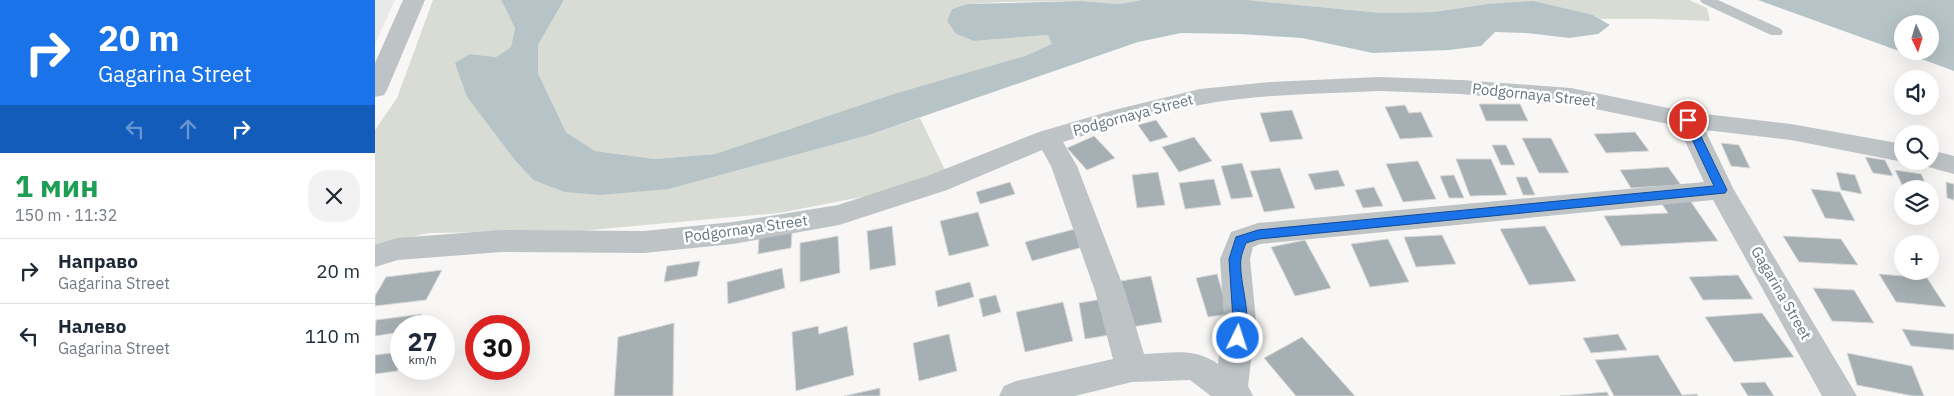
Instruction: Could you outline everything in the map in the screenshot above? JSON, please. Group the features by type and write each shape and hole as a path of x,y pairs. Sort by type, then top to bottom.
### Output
{"street":[{"path":"375,90 414,0"},
{"name":"Podgornaya Street","path":"375,256 397,249 502,241 644,242 733,233 839,215 937,183 1048,138 1114,118 1200,97 1270,89 1379,84 1461,87 1571,96 1688,120 1791,132 1894,151"},
{"name":"Gagarina Street","path":"1688,120 1721,190 1840,396"},
{"path":"1048,138 1065,166 1110,291 1132,368"},
{"path":"1939,161 1954,165"},
{"path":"1234,394 1240,320 1235,259 1241,240 1258,234 1721,190"},
{"path":"1016,396 1132,368 1196,366 1234,394"}],"lane":[{"path":"1707,0 1777,32"}],"shaded area":[{"path":"375,0 395,0 375,44"},
{"path":"433,0 501,0 515,28 511,47 496,57 470,54 467,97 513,158 533,180 669,189 869,135 920,118 945,170 877,194 779,213 579,231 428,233 375,246 375,130 397,98"},
{"path":"501,0 564,0 538,45 538,73 566,132 595,151 655,159 715,154 894,94 1025,56 1052,44 1048,35 974,41 956,34 947,21 952,9 967,4 1081,1 1119,4 1141,0 1247,0 1382,13 1433,12 1487,4 1533,1 1593,15 1610,25 1598,34 1569,38 1527,33 1495,32 1481,46 1449,50 1373,53 1302,38 1181,33 1138,42 869,135 669,189 600,195 565,192 533,180 513,158 467,97 455,63 470,54 496,57 511,47 515,28"},
{"path":"564,0 1141,0 1119,4 1081,1 967,4 952,9 947,21 956,34 974,41 1048,35 1053,44 1025,56 792,128 715,154 655,159 595,151 566,132 538,73 538,45"},
{"path":"1247,0 1689,0 1707,8 1710,21 1601,19 1593,15 1487,4 1433,12 1382,13"},
{"path":"1758,0 1954,0 1954,71 1924,60 1939,60 1939,15 1894,15 1894,49"}],"building":[{"path":"1479,104 1520,104 1528,121 1486,121"},
{"path":"1405,105 1409,113 1421,112 1433,137 1400,139 1385,107"},
{"path":"1292,110 1303,139 1270,142 1260,113"},
{"path":"1156,120 1168,137 1150,142 1138,125"},
{"path":"1635,132 1649,151 1606,153 1594,134"},
{"path":"1094,136 1115,158 1087,170 1067,148"},
{"path":"1194,137 1212,161 1179,172 1162,147"},
{"path":"1522,138 1551,138 1569,173 1539,173"},
{"path":"1721,143 1739,145 1750,168 1731,166"},
{"path":"1492,145 1506,145 1515,165 1501,165"},
{"path":"1865,157 1885,160 1893,176 1873,173"},
{"path":"1456,159 1491,159 1507,195 1470,196"},
{"path":"1418,161 1436,199 1403,202 1386,164"},
{"path":"1242,163 1253,197 1231,199 1221,166"},
{"path":"1668,167 1681,185 1631,188 1620,170"},
{"path":"1280,168 1295,208 1264,212 1250,171"},
{"path":"1338,170 1345,186 1315,190 1308,174"},
{"path":"1895,170 1921,174 1924,180 1900,180"},
{"path":"1158,172 1165,205 1137,208 1132,175"},
{"path":"1836,172 1855,175 1862,194 1841,190"},
{"path":"1454,175 1464,198 1449,198 1440,176"},
{"path":"1516,177 1527,177 1535,195 1523,195"},
{"path":"1214,179 1221,205 1185,209 1179,183"},
{"path":"1010,182 1015,194 980,204 976,192"},
{"path":"1946,182 1954,184 1954,200 1947,198"},
{"path":"1374,187 1383,206 1363,208 1355,190"},
{"path":"1811,189 1840,192 1855,221 1825,218"},
{"path":"1689,199 1718,241 1621,246 1604,216 1668,213 1660,201"},
{"path":"978,212 989,246 949,256 940,221"},
{"path":"892,226 896,265 870,270 867,231"},
{"path":"1545,226 1576,281 1529,285 1500,229"},
{"path":"1075,229 1083,247 1032,261 1025,242"},
{"path":"792,232 791,248 758,254 759,238"},
{"path":"1442,235 1456,264 1416,267 1404,237"},
{"path":"838,236 840,273 800,282 800,243"},
{"path":"1783,236 1841,239 1858,265 1799,262"},
{"path":"1388,239 1409,282 1370,287 1351,244"},
{"path":"1305,240 1331,288 1295,296 1271,247"},
{"path":"700,261 697,276 664,282 667,266"},
{"path":"782,268 785,288 728,304 727,282"},
{"path":"442,270 426,300 375,306 375,296 386,277"},
{"path":"1217,274 1229,314 1208,317 1196,278"},
{"path":"1879,274 1894,275 1894,280 1928,280 1946,307 1896,302"},
{"path":"1738,275 1753,299 1703,300 1689,277"},
{"path":"1151,276 1162,322 1132,327 1121,281"},
{"path":"970,282 974,297 938,307 935,291"},
{"path":"1813,288 1854,290 1874,323 1832,321"},
{"path":"996,295 1001,312 983,317 979,299"},
{"path":"1103,299 1110,335 1085,339 1079,303"},
{"path":"1063,302 1073,341 1025,352 1016,312"},
{"path":"1762,313 1794,357 1734,362 1705,317"},
{"path":"390,318 390,334 375,336 376,320"},
{"path":"674,323 673,396 614,396 618,337"},
{"path":"818,326 819,334 847,326 854,375 796,391 792,332"},
{"path":"1902,329 1954,334 1954,350 1911,346"},
{"path":"949,334 957,371 919,381 913,343"},
{"path":"1618,334 1627,350 1591,353 1583,338"},
{"path":"1302,337 1355,396 1296,396 1264,358"},
{"path":"390,353 390,372 375,374 375,355"},
{"path":"1847,353 1912,366 1924,396 1913,396 1857,385"},
{"path":"1658,355 1682,395 1697,394 1698,396 1614,396 1595,360"},
{"path":"1765,382 1774,396 1748,396 1740,383"},
{"path":"880,388 880,396 844,396"},
{"path":"1607,392 1609,396 1560,396"}],"route":[{"path":"1238,338 1240,320 1235,259 1241,240 1258,234 1721,190 1688,120"}]}
